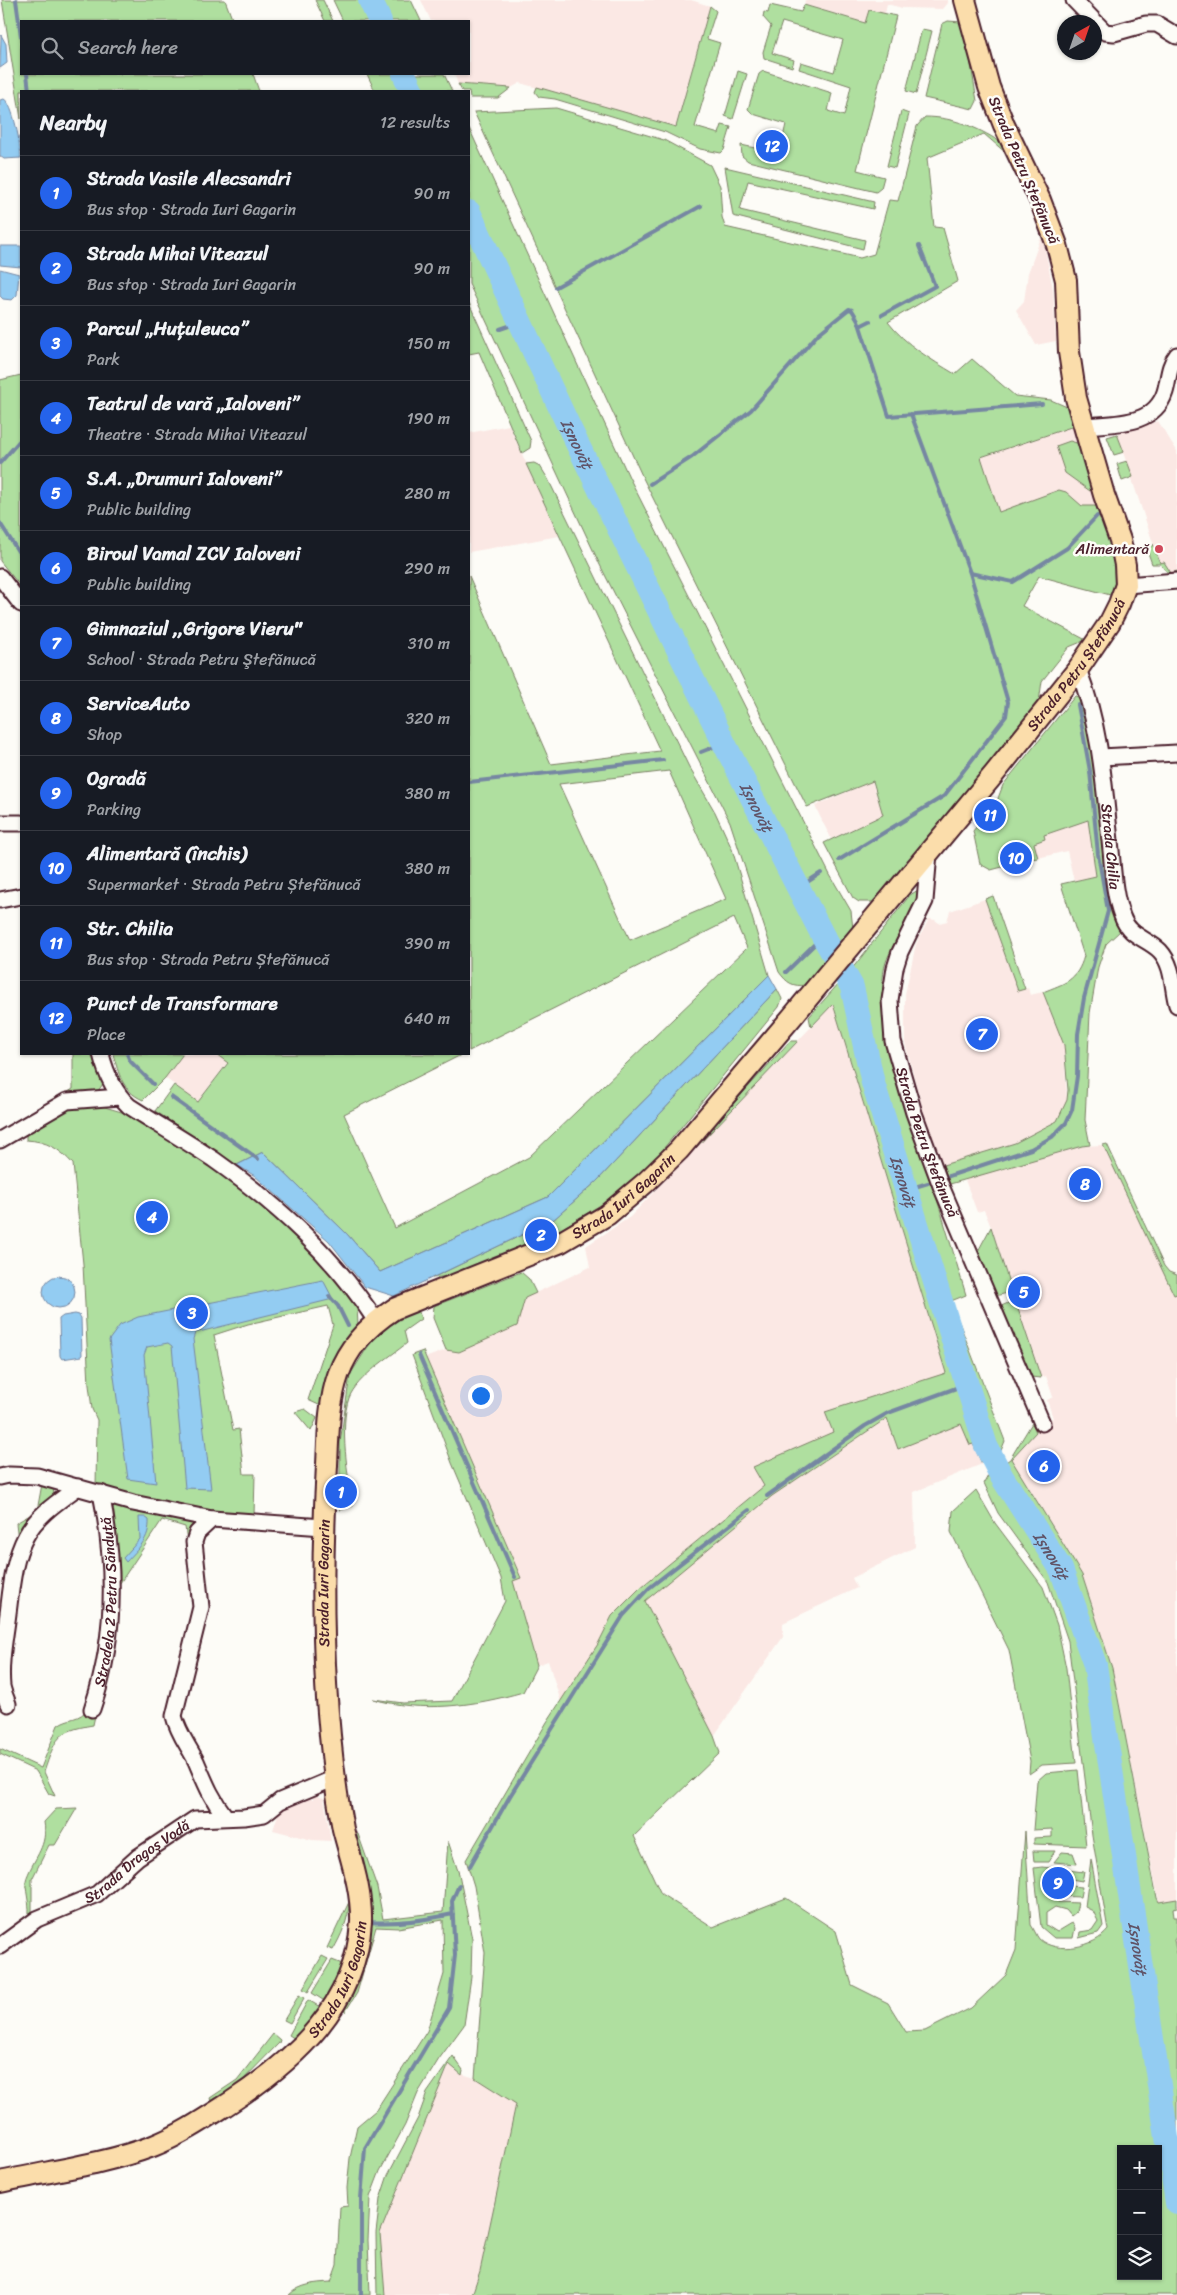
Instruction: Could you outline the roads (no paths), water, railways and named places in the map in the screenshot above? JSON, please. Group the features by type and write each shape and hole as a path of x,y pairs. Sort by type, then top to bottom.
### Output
{"main road":[{"name":"Strada Petru Ștefănucă","path":"862,934 1078,669 1110,622 1126,585 1125,565 1120,540 1076,398 1069,352 1066,280 1057,244 1040,200 1004,124 989,87 968,1"},
{"name":"Strada Iuri Gagarin","path":"0,2182 128,2154 171,2138 258,2084 278,2069 309,2040 328,2014 343,1988 351,1969 360,1929 358,1889 343,1828 335,1778 326,1668 322,1581 328,1437 336,1380 346,1353 376,1321 418,1298 561,1242 607,1215 645,1183 679,1150 862,934"}],"street":[{"path":"1074,0 1105,32 1114,33 1146,24 1157,24 1177,36"},
{"path":"1084,426 1128,422 1151,414 1164,393 1170,368 1177,355"},
{"path":"0,578 20,603"},
{"path":"1126,585 1177,581"},
{"name":"Strada Chilia","path":"1078,669 1090,698 1101,757 1115,883 1122,917 1136,936 1154,946 1166,960 1177,1006"},
{"path":"1101,757 1177,753"},
{"path":"0,824 20,823"},
{"name":"Strada Petru Ştefănucă","path":"929,853 925,901 900,952 895,968 890,1000 893,1041 914,1112 941,1186 1042,1423"},
{"path":"0,900 20,896"},
{"path":"101,1055 113,1087 120,1097 145,1116 212,1158 277,1209 343,1273 376,1321"},
{"path":"0,1140 67,1101 120,1097"},
{"path":"0,1478 9,1475 37,1476 133,1503 212,1519 324,1527"},
{"path":"8,1704 2,1688 2,1662 10,1593 18,1557 26,1536 34,1524 45,1512 78,1487"},
{"name":"Stradela 2 Petru Sănduță","path":"92,1709 111,1638 111,1558 101,1493"},
{"path":"212,1519 197,1533 194,1542 201,1608 174,1716 177,1729 196,1762 206,1789 225,1816"},
{"name":"Strada Dragoș Vodă","path":"0,1946 37,1920 97,1894 138,1858 195,1819 225,1816 244,1817 264,1814 280,1801 335,1778"}],"water":[{"path":"1,35 6,44 7,63 0,68"},
{"path":"4,99 10,108 20,145 20,158 4,159 0,156 0,100"},
{"path":"0,246 20,246 20,267 0,265"},
{"path":"0,269 19,274 17,295 12,300 3,299 0,296"},
{"path":"769,975 777,989 597,1181 553,1220 394,1296 365,1287 329,1241 255,1176 237,1165 263,1152 347,1234 380,1272 548,1197"},
{"path":"59,1276 65,1277 70,1281 74,1286 74,1298 70,1303 65,1307 59,1308 53,1307 48,1303 44,1298 43,1292 44,1286 48,1281 53,1277"},
{"path":"323,1280 333,1299 195,1333 193,1339 211,1489 185,1488 172,1346 168,1343 147,1347 144,1355 156,1483 128,1479 109,1340 120,1325 138,1317"},
{"path":"75,1314 81,1318 82,1356 62,1359 60,1356 59,1319 63,1316"},
{"path":"139,1517 145,1517 149,1520 148,1533 135,1553 126,1562 123,1558 140,1539"}],"waterway":[{"path":"16,0 20,29"},
{"name":"Ișnovăț","path":"370,0 380,20"},
{"path":"27,75 29,90"},
{"name":"Ișnovăț","path":"404,75 412,90"},
{"path":"556,287 701,206"},
{"name":"Ișnovăț","path":"470,214 570,429 724,743 823,936 852,987 873,1083 986,1446 1002,1477 1061,1569 1095,1665 1177,2203"},
{"path":"882,315 935,286 919,246"},
{"path":"650,484 692,457 751,410 818,334 849,309 852,310 858,320 889,416 1042,404"},
{"path":"860,326 870,321"},
{"path":"500,329 521,322"},
{"path":"911,414 970,573 1013,582 1067,548 1097,516"},
{"path":"0,463 20,440"},
{"path":"0,523 20,554"},
{"path":"839,860 944,796 1006,716 1008,702 970,573"},
{"path":"949,1176 1031,1149 1052,1137 1066,1123 1072,1110 1077,1076 1078,1034 1084,998 1108,911 1098,854 1090,771 1078,705"},
{"path":"701,752 724,743"},
{"path":"470,782 663,760"},
{"path":"798,888 821,873"},
{"path":"786,972 823,936"},
{"path":"127,1055 130,1061 153,1084"},
{"path":"171,1097 258,1159"},
{"path":"905,1190 928,1183"},
{"path":"329,1296 338,1306 348,1326"},
{"path":"419,1355 515,1577"},
{"path":"767,1496 865,1426 888,1413 967,1384"},
{"path":"470,1866 510,1796 623,1616 649,1588 749,1510"},
{"path":"361,2295 361,2199 365,2148 449,2008 455,1955 452,1901 459,1885"},
{"path":"369,1922 411,1921 453,1914"}],"place":[{"name":"Punct de Transformare","path":"772,146"},
{"name":"Alimentară","path":"1159,549"},
{"name":"Str. Chilia","path":"990,815"},
{"name":"Alimentară (închis)","path":"1016,858"},
{"name":"Gimnaziul ,,Grigore Vieru\"","path":"982,1034"},
{"name":"ServiceAuto","path":"1085,1184"},
{"name":"Teatrul de vară „Ialoveni”","path":"152,1217"},
{"name":"Strada Mihai Viteazul","path":"541,1235"},
{"name":"S.A. „Drumuri Ialoveni”","path":"1024,1292"},
{"name":"Parcul „Huțuleuca”","path":"192,1313"},
{"name":"Biroul Vamal ZCV Ialoveni","path":"1044,1466"},
{"name":"Strada Vasile Alecsandri","path":"341,1492"},
{"name":"Ogradă","path":"1058,1883"}]}
